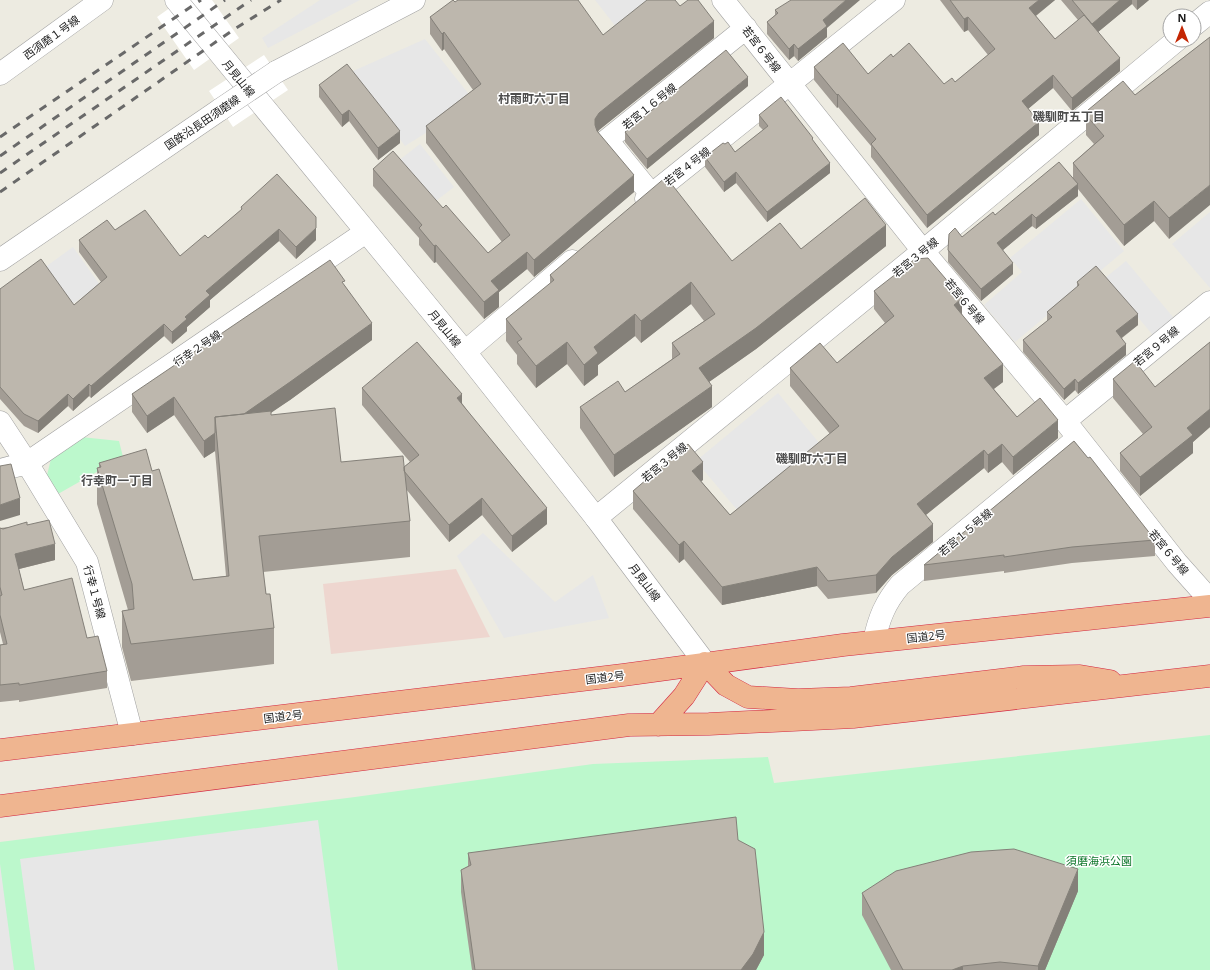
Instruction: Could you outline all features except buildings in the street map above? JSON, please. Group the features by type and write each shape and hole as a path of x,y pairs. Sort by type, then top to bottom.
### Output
{"highway":[{"name":"国道2号","path":"0,750 623,675 705,662 874,641 1210,606"},
{"path":"658,725 684,696 705,662 726,685 748,697 798,700 851,698 1024,677 1080,676 1134,685"},
{"path":"0,806 629,725 801,721 853,717 1210,676"}],"street":[{"name":"西須磨１号線","path":"0,74 102,0"},
{"name":"月見山線","path":"176,0 465,352 596,518 705,662"},
{"name":"国鉄沿長田須磨線","path":"0,260 276,72 414,0"},
{"name":"若宮６号線","path":"723,0 923,252 1071,430 1177,563 1210,600"},
{"name":"若宮４号線","path":"633,210 894,0"},
{"path":"1202,19 1210,12"},
{"name":"若宮１６号線","path":"651,194 607,140 746,28"},
{"name":"若宮３号線","path":"596,518 923,252 1167,48"},
{"name":"行幸２号線","path":"0,470 27,463 366,232"},
{"path":"465,352 586,250"},
{"name":"若宮９号線","path":"1071,430 1210,302"},
{"name":"行幸１号線","path":"0,422 27,463 87,562 132,734"},
{"name":"若宮１５号線","path":"874,641 881,614 887,600 900,585 1071,430"},
{"path":"38,523 60,517"}],"shaded area":[{"path":"320,0 360,0 268,48 262,38"},
{"path":"595,0 661,0 620,32"},
{"path":"425,39 475,102 405,146 351,72"},
{"path":"420,144 454,187 432,204 398,161"},
{"path":"1081,199 1124,251 1015,342 984,305 1022,272 1010,258"},
{"path":"1210,212 1210,288 1172,244"},
{"path":"73,247 100,285 71,305 44,268"},
{"path":"1126,261 1178,323 1157,340 1105,278"},
{"path":"778,393 820,444 738,511 696,461"},
{"path":"483,533 555,602 593,575 609,618 504,638 457,556"},
{"path":"456,569 490,637 331,654 323,584"},
{"path":"318,820 338,970 35,970 20,859"},
{"path":"0,864 14,970 0,970"}],"green space":[{"path":"81,437 119,441 123,457 58,494 47,475 52,455"},
{"name":"須磨海浜公園","path":"1210,735 1210,970 0,970 0,842 355,797 593,764 768,757 774,783"}],"pier":[{"path":"181,0 212,0 239,38 194,70 157,17"},
{"path":"264,55 288,90 233,127 209,91"}],"railway":[{"path":"0,137 201,0"},
{"path":"0,156 225,0"},
{"path":"0,173 251,0"},
{"path":"0,192 233,30 281,0"}],"district":[{"name":"村雨町六丁目","path":"534,98"},
{"name":"磯馴町五丁目","path":"1069,116"},
{"name":"磯馴町六丁目","path":"812,458"},
{"name":"行幸町一丁目","path":"117,480"}]}
